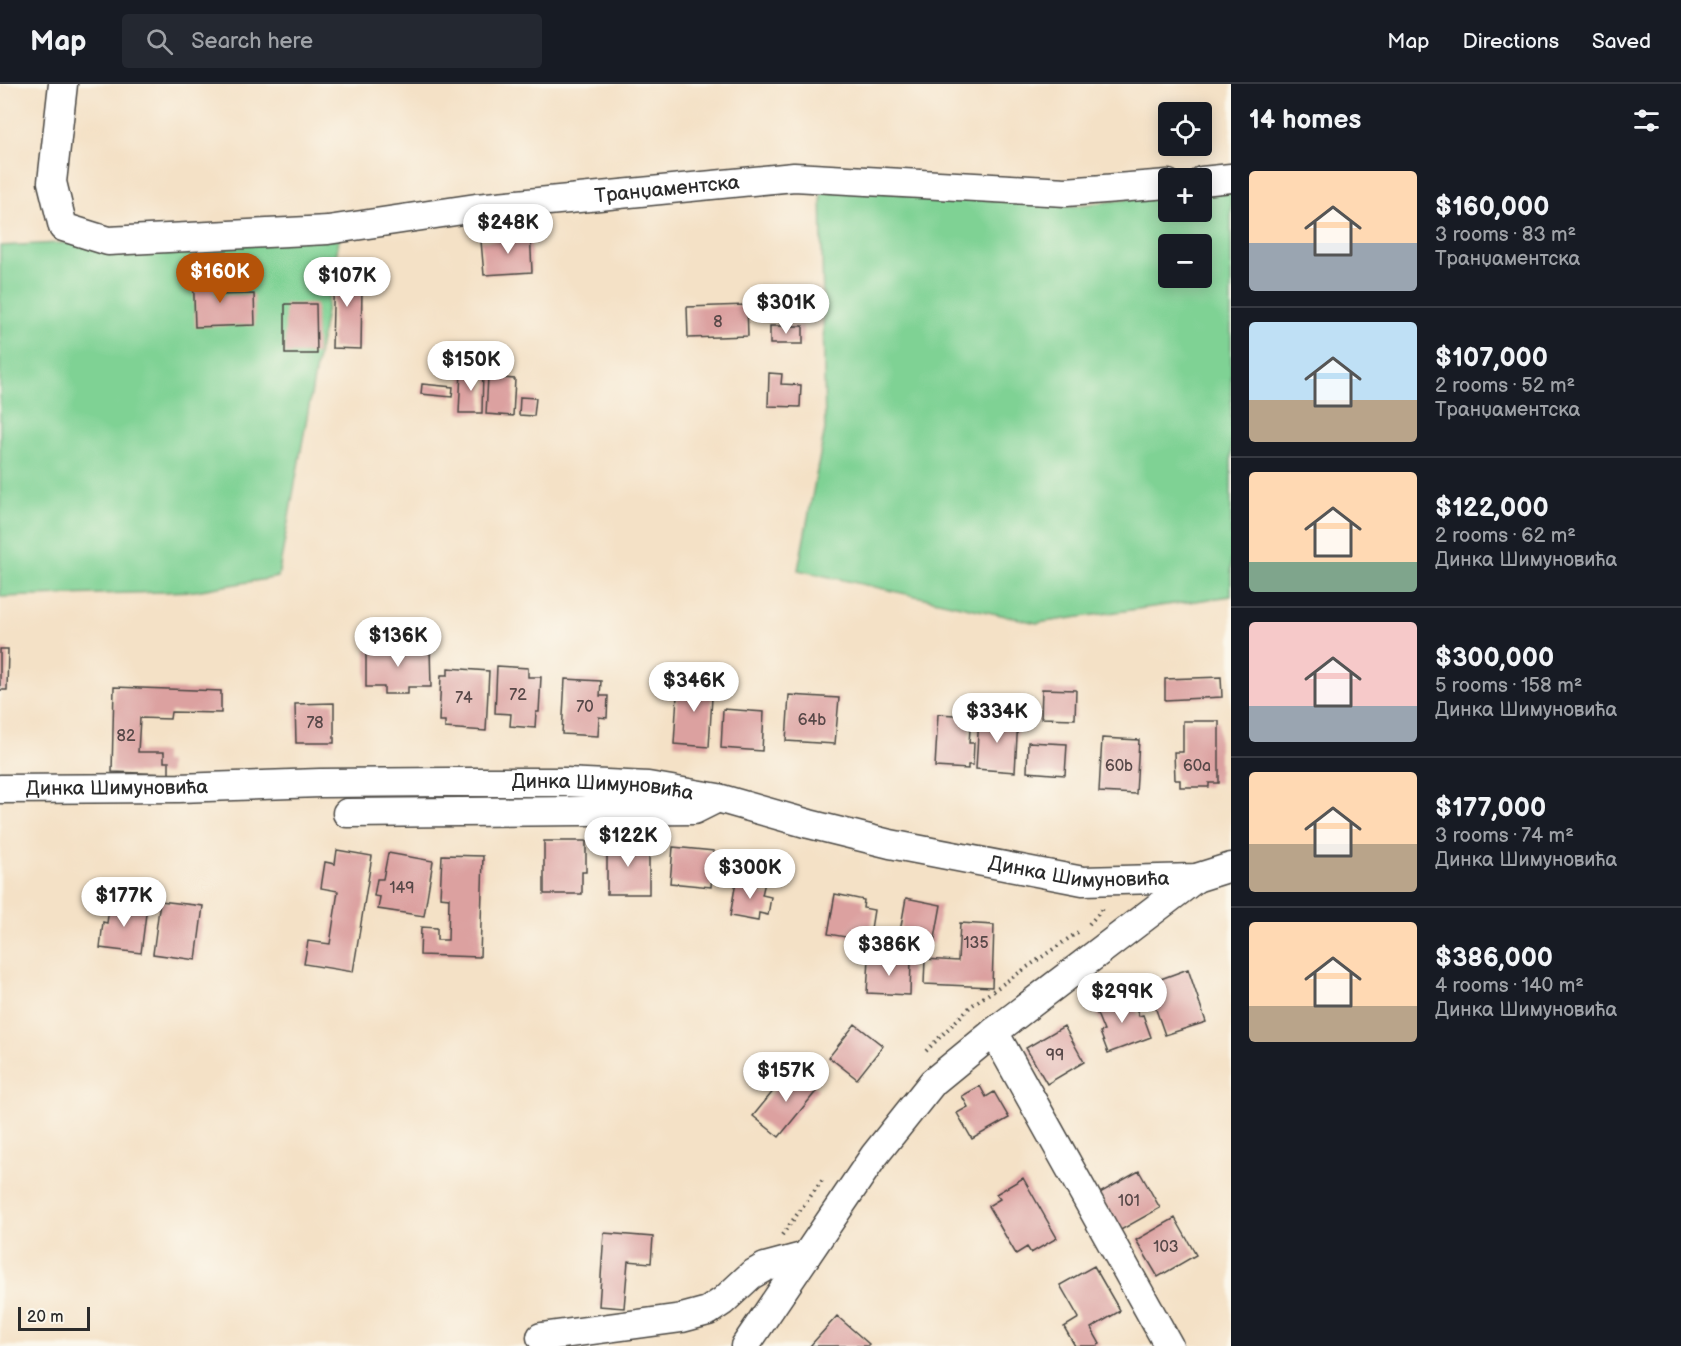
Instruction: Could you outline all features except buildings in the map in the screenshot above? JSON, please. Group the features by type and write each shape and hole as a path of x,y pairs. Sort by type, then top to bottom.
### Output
{"street":[{"name":"Транџаментска","path":"63,84 52,182 63,227 108,241 328,230 476,208 794,177 1066,192 1158,185"},
{"path":"1212,180 1231,178"},
{"name":"Динка Шимуновића","path":"0,789 180,788 320,783 565,782 648,786 718,798 890,844 1083,880 1196,878 1231,867"},
{"path":"347,813 694,810 718,798"},
{"name":"Динка Шимуновића","path":"745,1346 874,1156 933,1082 994,1032 1196,878"},
{"path":"994,1032 1169,1346"},
{"path":"541,1337 660,1322 708,1311 723,1301 751,1275 765,1268 806,1256"}],"green space":[{"path":"821,187 1074,206 1158,195 1158,222 1212,222 1212,189 1231,187 1231,596 1037,623 798,570 825,429"},
{"path":"341,229 278,577 195,591 0,597 0,246"}]}
